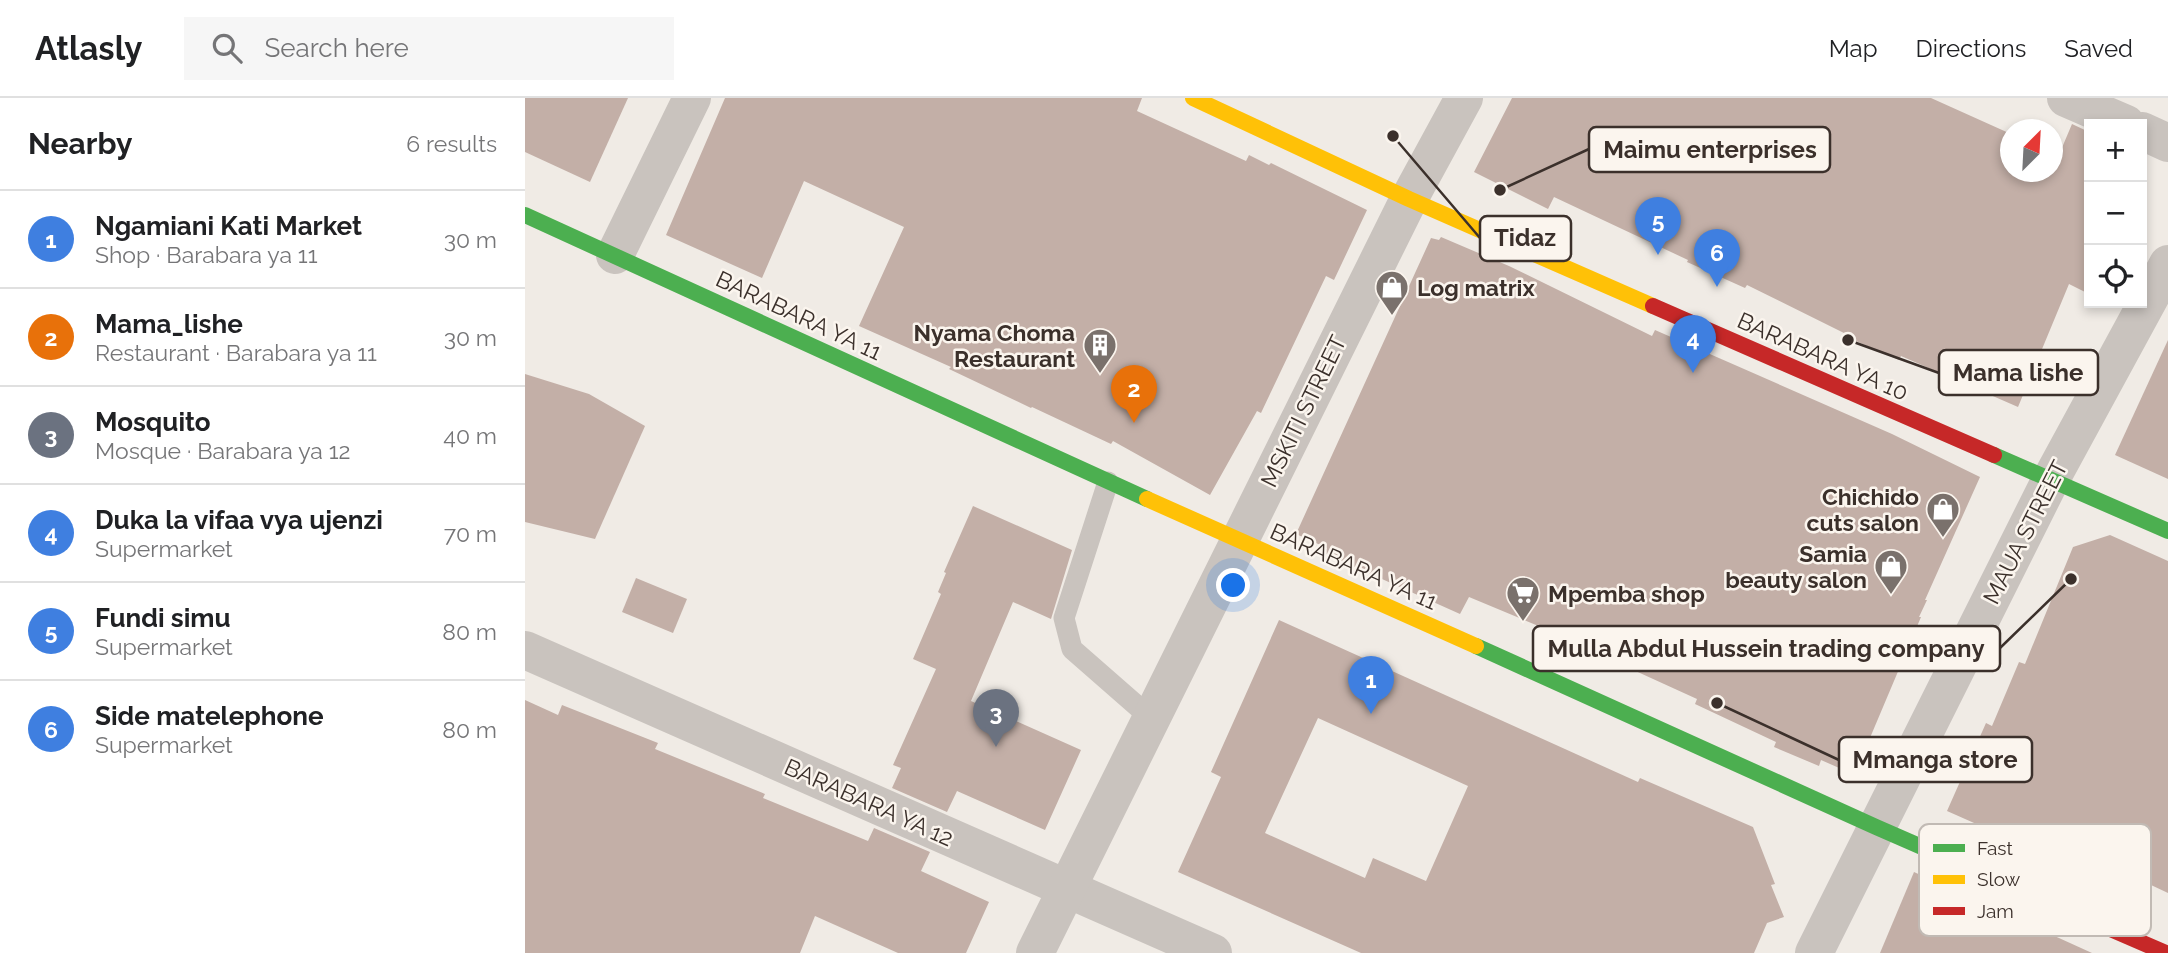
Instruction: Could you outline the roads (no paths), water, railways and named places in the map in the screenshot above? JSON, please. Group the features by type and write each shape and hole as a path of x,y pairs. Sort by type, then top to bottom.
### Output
{"street":[{"path":"615,255 692,98"},
{"name":"BARABARA YA 10","path":"1193,98 1409,199 2168,531"},
{"name":"MSKITI STREET","path":"1035,953 1409,199 1464,98"},
{"path":"2066,98 2114,119"},
{"path":"2147,133 2168,143"},
{"name":"BARABARA YA 11","path":"525,215 1108,482 1919,846"},
{"name":"MAUA STREET","path":"1814,953 2050,481 2168,264"},
{"name":"BARABARA YA 12","path":"525,650 1213,953"},
{"name":"BARABARA YA 11","path":"2128,936 2167,953"}],"lane":[{"path":"1108,482 1064,618 1072,649 1152,719"}],"place":[{"name":"Tidaz","path":"1393,136"},
{"name":"Maimu enterprises","path":"1500,190"},
{"name":"Fundi simu","path":"1658,255"},
{"name":"Side matelephone","path":"1717,287"},
{"name":"Log matrix","path":"1392,317"},
{"name":"Mama lishe","path":"1848,340"},
{"name":"Duka la vifaa vya ujenzi","path":"1693,373"},
{"name":"Nyama Choma Restaurant","path":"1100,375"},
{"name":"Mama_lishe","path":"1134,423"},
{"name":"Chichido cuts salon","path":"1943,539"},
{"name":"Mulla Abdul Hussein trading company","path":"2071,579"},
{"name":"Samia beauty salon","path":"1891,596"},
{"name":"Mpemba shop","path":"1523,623"},
{"name":"Mmanga store","path":"1717,703"},
{"name":"Ngamiani Kati Market","path":"1371,714"},
{"name":"Mosquito","path":"996,747"}]}
